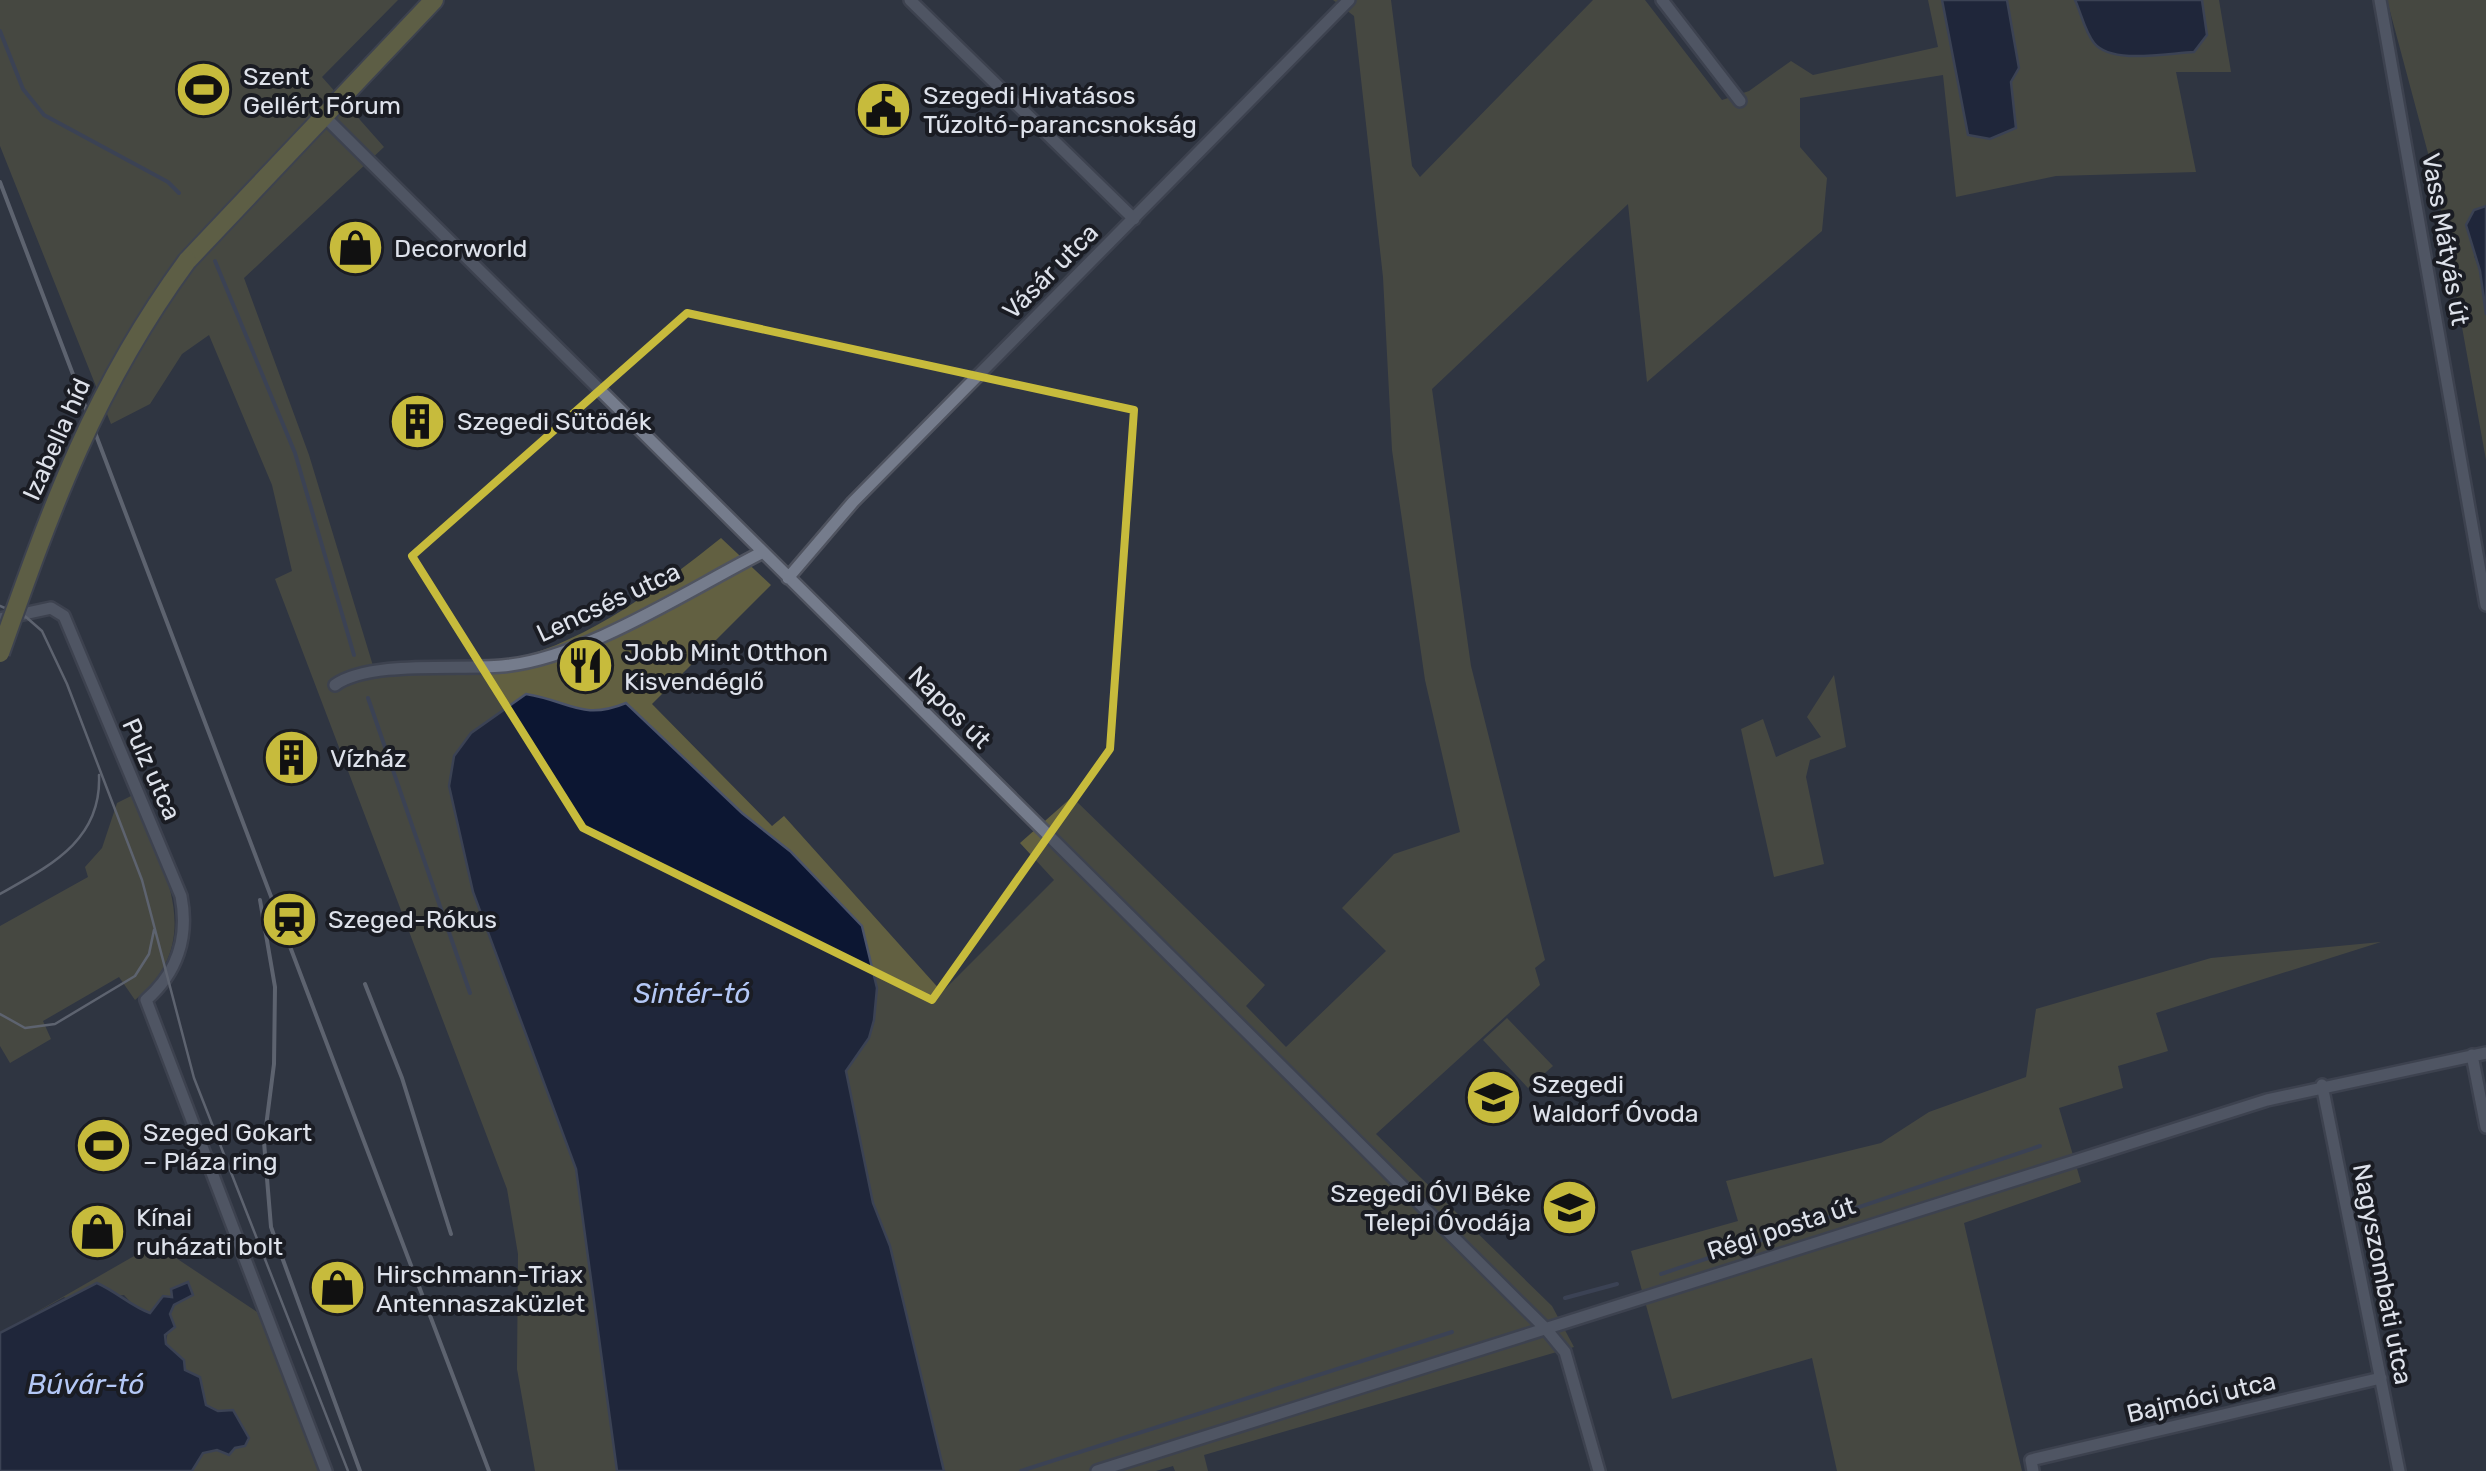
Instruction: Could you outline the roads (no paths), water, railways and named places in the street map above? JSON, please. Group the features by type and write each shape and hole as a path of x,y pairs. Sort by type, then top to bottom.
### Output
{"main road":[{"name":"Izabella híd","path":"0,653 52,508 99,400 146,316 187,261 434,0"}],"street":[{"path":"910,0 1134,219"},
{"path":"1662,0 1740,101"},
{"name":"Vass Mátyás út","path":"2380,0 2486,605"},
{"name":"Vásár utca","path":"788,578 853,502 1347,1"},
{"name":"Napos út","path":"323,114 1546,1329 1565,1352 1599,1471"},
{"name":"Lencsés utca","path":"340,681 500,666 564,653 763,552"},
{"name":"Pulz utca","path":"0,619 51,608 64,616 119,757 146,806 183,906 182,942 167,978 146,1000 326,1471"},
{"name":"Régi posta út","path":"1097,1471 1961,1194 2322,1086 2486,1053"},
{"path":"2472,1055 2486,1127"},
{"name":"Nagyszombati utca","path":"2322,1086 2399,1471"},
{"name":"Bajmóci utca","path":"2032,1465 2380,1378"}],"water":[{"path":"1942,0 2007,0 2019,68 2011,82 2016,128 1990,139 1968,135"},
{"path":"2075,0 2202,0 2207,35 2194,52 2114,54 2094,43"},
{"path":"2486,206 2486,315 2480,271 2466,225 2474,210"},
{"name":"Sintér-tó","path":"526,694 587,710 626,703 742,813 790,851 862,926 877,988 874,1020 869,1038 846,1071 873,1203 890,1246 944,1471 617,1471 576,1169 473,892 449,786 454,756 471,733"},
{"name":"Búvár-tó","path":"188,1282 193,1295 174,1305 170,1314 175,1327 165,1335 166,1344 184,1360 185,1370 200,1377 206,1405 218,1411 233,1410 249,1438 245,1446 235,1448 229,1455 217,1450 203,1453 192,1471 0,1471 0,1333 97,1283 150,1313 163,1296 172,1297 171,1289"}],"waterway":[{"path":"0,31 23,89 44,115 168,182 179,193"},
{"path":"215,261 295,453 354,655"},
{"path":"368,698 470,993"},
{"path":"1661,1274 2040,1146"},
{"path":"1565,1298 1617,1284"},
{"path":"1021,1471 1452,1332"}],"tram line":[{"path":"0,606 26,617 42,631 67,684 142,880 194,1078 348,1471"},
{"path":"0,894 54,861 82,834 98,798 99,775"},
{"path":"0,1014 25,1028 55,1024 135,976 149,954 154,930"}],"railway":[{"path":"0,182 489,1471"},
{"path":"260,900 275,987 274,1064 264,1142 271,1227 360,1471"},
{"path":"365,984 402,1078 451,1234"}],"place":[{"name":"Szent Gellért Fórum","path":"204,90"},
{"name":"Szegedi Hivatásos Tűzoltó-parancsnokság","path":"884,109"},
{"name":"Decorworld","path":"355,248"},
{"name":"Szegedi Sütödék","path":"418,421"},
{"name":"Jobb Mint Otthon Kisvendéglő","path":"585,666"},
{"name":"Vízház","path":"291,758"},
{"name":"Szeged-Rókus","path":"289,919"},
{"name":"Szegedi Waldorf Óvoda","path":"1493,1098"},
{"name":"Szeged Gokart – Pláza ring","path":"104,1146"},
{"name":"Szegedi ÓVI Béke Telepi Óvodája","path":"1570,1207"},
{"name":"Kínai ruházati bolt","path":"97,1231"},
{"name":"Hirschmann-Triax Antennaszaküzlet","path":"337,1288"}]}
